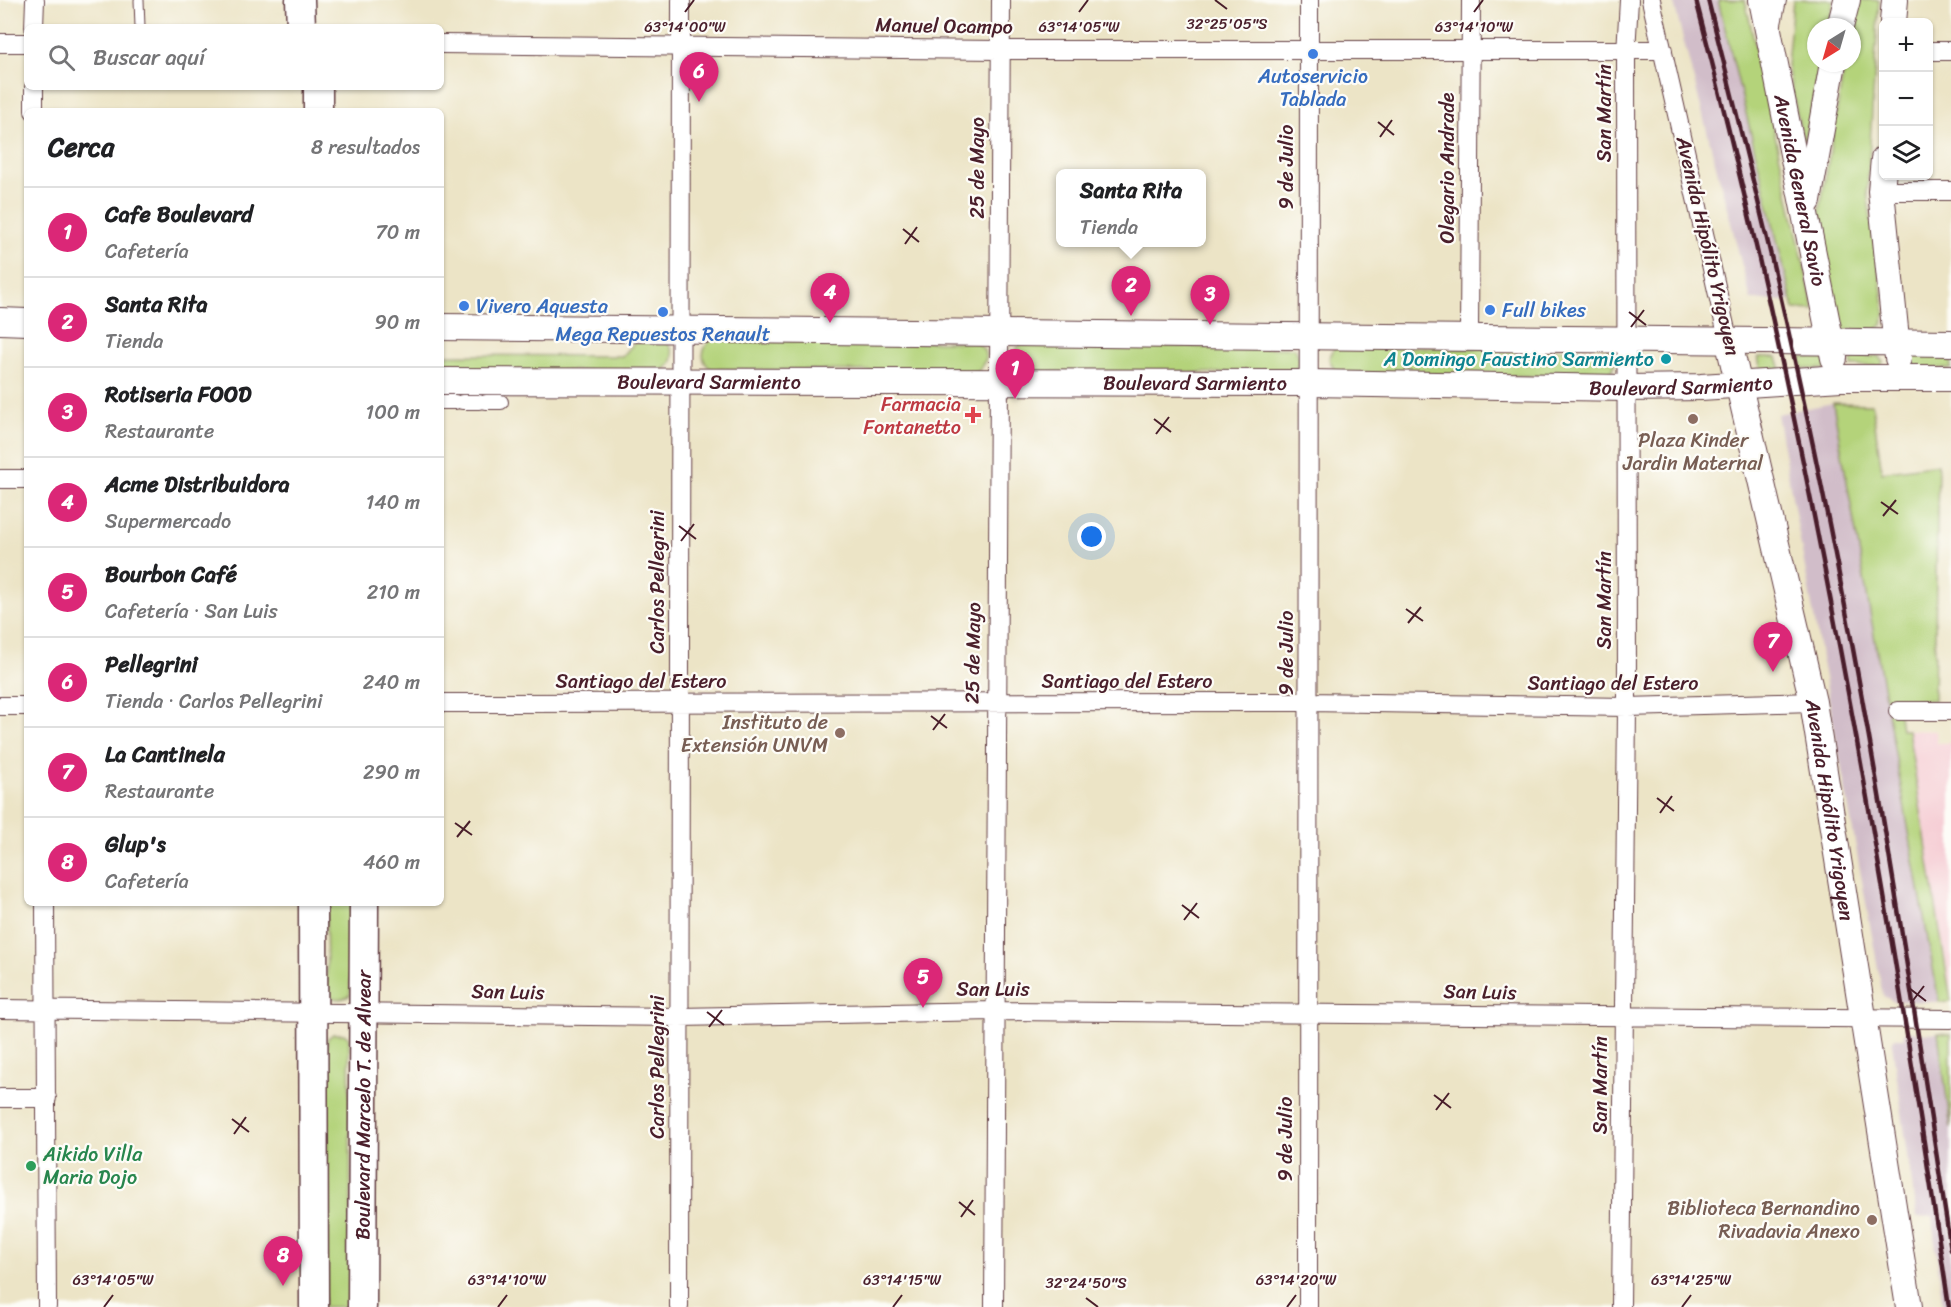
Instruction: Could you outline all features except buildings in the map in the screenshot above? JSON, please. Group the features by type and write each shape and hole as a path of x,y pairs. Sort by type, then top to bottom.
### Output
{"main road":[{"path":"300,0 301,24"},
{"path":"318,0 318,24"},
{"name":"Avenida General Savio","path":"1762,0 1830,344 1841,378"},
{"path":"1842,18 1846,0"},
{"path":"1893,18 1895,0"},
{"path":"1805,219 1831,72"},
{"path":"301,90 302,108"},
{"path":"318,90 318,108"},
{"path":"1882,180 1881,191 1897,343 1898,378"},
{"path":"0,321 24,322"},
{"name":"Boulevard Sarmiento","path":"444,327 1728,339 1830,344 1951,343"},
{"name":"Avenida Hipólito Yrigoyen","path":"1728,339 1813,702 1910,1307"},
{"name":"Boulevard Sarmiento","path":"450,397 680,381 1308,383 1626,388 1841,378 1951,378"},
{"path":"313,906 314,1307"},
{"name":"Boulevard Marcelo T. de Alvear","path":"362,1307 364,906"}],"street":[{"path":"34,24 35,0"},
{"name":"Carlos Pellegrini","path":"679,1307 681,0"},
{"name":"25 de Mayo","path":"994,1307 1000,0"},
{"name":"9 de Julio","path":"1308,1307 1309,0"},
{"name":"Olegario Andrade","path":"1469,337 1471,0"},
{"name":"San Martín","path":"1621,1307 1627,707 1626,52 1629,0"},
{"name":"Avenida Hipólito Yrigoyen","path":"1651,0 1728,339"},
{"path":"1770,33 1777,0"},
{"path":"0,43 24,43"},
{"name":"Manuel Ocampo","path":"444,44 999,50 1626,52 1663,50"},
{"path":"1933,51 1951,51"},
{"path":"34,90 34,108"},
{"path":"1881,191 1951,191"},
{"path":"450,397 482,402 501,402"},
{"path":"0,479 24,479"},
{"name":"Santiago del Estero","path":"444,703 1308,702 1627,707 1813,702"},
{"path":"0,706 24,706"},
{"path":"1898,711 1951,711"},
{"path":"45,906 47,1307"},
{"name":"San Luis","path":"0,1009 679,1017 995,1011 1951,1019"},
{"path":"0,1098 47,1098"}],"lane":[{"path":"139,0 140,24"}],"shaded area":[{"path":"1673,0 1718,0 1791,301 1751,300"},
{"path":"1833,403 1939,1002 1893,1001 1883,996 1777,414"},
{"path":"1908,730 1936,731 1937,743 1951,743 1951,991"},
{"path":"1904,1032 1938,1033 1951,1129 1951,1307 1943,1307 1932,1216 1917,1218 1892,1043 1894,1038 1904,1038"}],"green space":[{"path":"1718,0 1745,0 1814,310 1794,309"},
{"path":"1793,0 1834,0 1830,18 1807,18 1807,72 1819,72 1804,147 1787,66"},
{"path":"1858,0 1879,0 1867,192 1885,313 1882,325 1875,330 1841,330 1818,221 1843,72 1861,72 1861,18 1854,18"},
{"path":"638,338 667,342 672,350 673,358 669,365 661,371 444,371 444,355 623,356"},
{"path":"711,340 977,342 984,350 986,359 978,372 711,369 707,366 703,355 705,347"},
{"path":"1021,344 1295,348 1300,361 1293,373 1021,372 1014,358"},
{"path":"1335,346 1611,350 1615,363 1611,373 1604,377 1336,373 1329,359"},
{"path":"1918,354 1951,354 1951,369 1913,367 1913,357"},
{"path":"1825,356 1828,369 1803,369 1800,357"},
{"path":"1856,356 1878,356 1883,362 1881,366 1852,366 1851,361"},
{"path":"1758,357 1777,357 1781,370 1761,371"},
{"path":"1833,403 1872,404 1882,472 1938,464 1934,700 1897,701 1901,730 1908,730 1951,1001 1939,1002"},
{"path":"326,906 353,906 350,995 341,999 327,993"},
{"path":"1938,1033 1951,1034 1951,1129"},
{"path":"333,1034 344,1034 349,1038 352,1307 324,1307 327,1039"}],"railway":[{"path":"1696,0 1774,324 1840,650 1898,978 1949,1307"},
{"path":"1708,0 1778,285 1843,596 1882,813 1951,1250"}],"place":[{"name":"Autoservicio Tablada","path":"1313,54"},
{"name":"Pellegrini","path":"699,102"},
{"name":"Vivero Aquesta","path":"464,306"},
{"name":"Full bikes","path":"1490,310"},
{"name":"Mega Repuestos Renault","path":"663,312"},
{"name":"Santa Rita","path":"1131,316"},
{"name":"Acme Distribuidora","path":"830,323"},
{"name":"Rotiseria FOOD","path":"1210,325"},
{"name":"A Domingo Faustino Sarmiento","path":"1666,359"},
{"name":"Cafe Boulevard","path":"1015,399"},
{"name":"Farmacia Fontanetto","path":"973,415"},
{"name":"Plaza Kinder Jardin Maternal","path":"1693,419"},
{"name":"La Cantinela","path":"1773,672"},
{"name":"Instituto de Extensión UNVM","path":"840,733"},
{"name":"Bourbon Café","path":"923,1008"},
{"name":"Aikido Villa Maria Dojo","path":"31,1166"},
{"name":"Biblioteca Bernandino Rivadavia Anexo","path":"1872,1220"},
{"name":"Glup's","path":"283,1286"}]}
